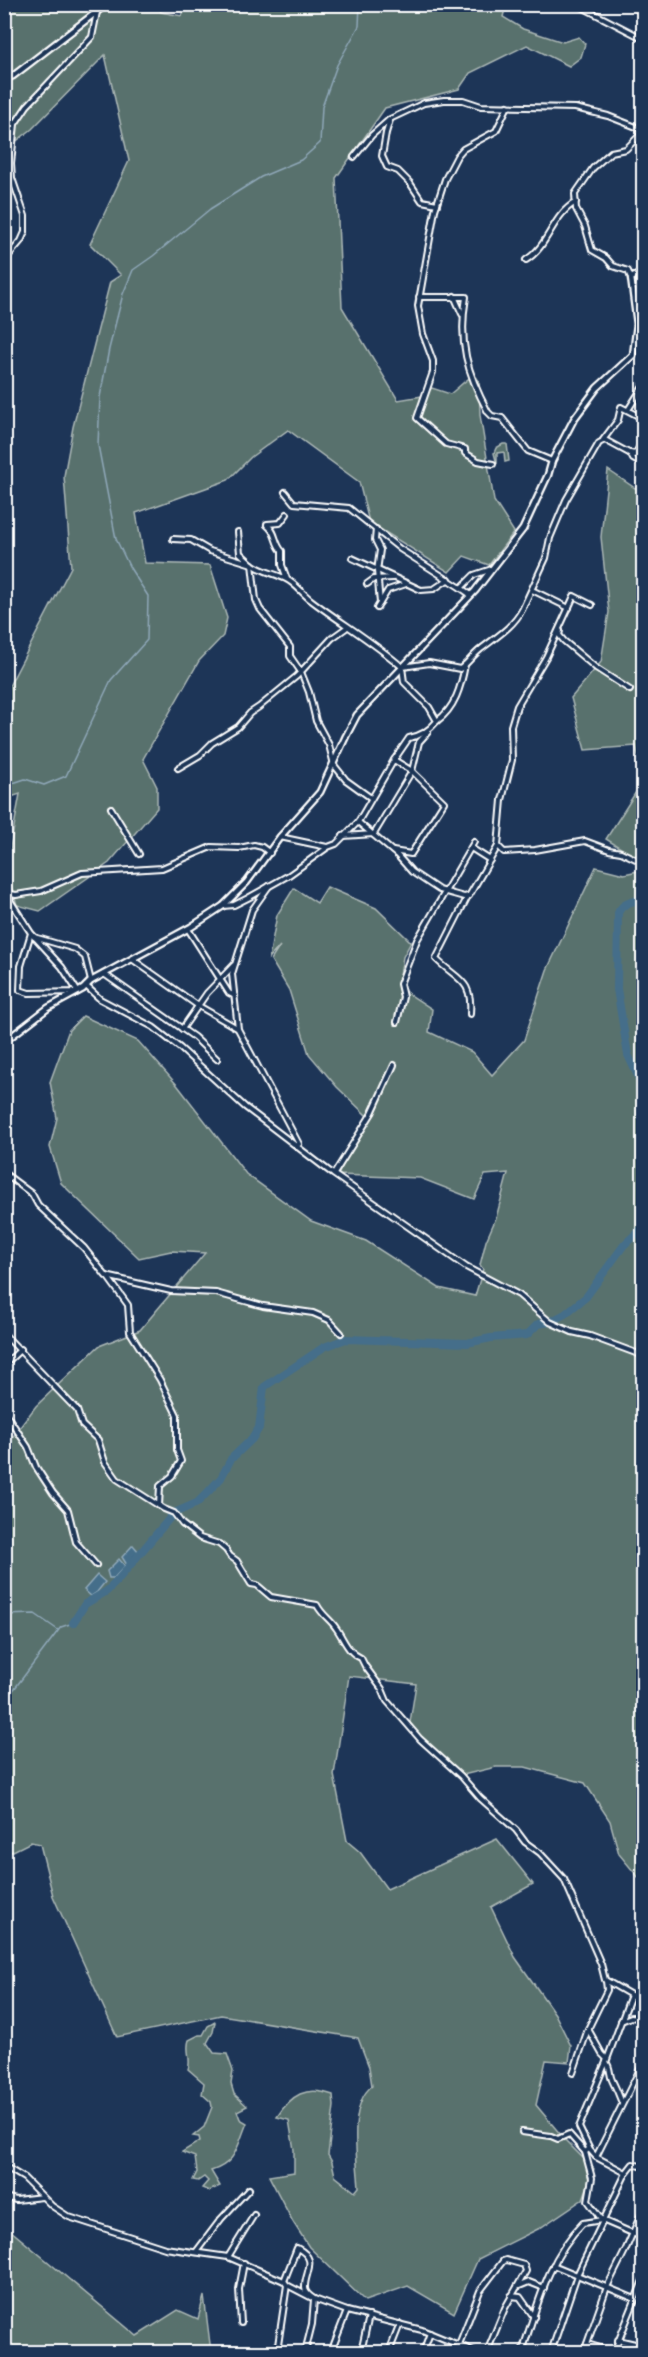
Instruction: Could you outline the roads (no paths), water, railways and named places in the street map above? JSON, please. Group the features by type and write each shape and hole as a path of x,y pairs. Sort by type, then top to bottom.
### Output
{"street":[{"path":"4,79 13,76 107,4"},
{"path":"576,4 644,39"},
{"path":"639,4 644,5"},
{"path":"4,261 21,241 25,232 25,216 12,178 15,124 27,106 92,37 97,12"},
{"path":"4,1042 48,1008 78,992 91,981 188,929 223,906 247,882 280,837 320,792 357,715 471,595 523,529 552,461 574,419 597,388 633,355 637,324 631,278 627,271 613,266 606,258 592,250 585,226 576,209 575,194 593,168 611,152 626,149 644,131 608,116 582,109 481,106 463,100 444,100 424,103 390,119 354,157"},
{"path":"493,464 478,461 465,453 465,449 446,444 417,418 433,367 418,315 432,222 445,179 463,149 496,130 508,106"},
{"path":"390,119 382,153 386,164 410,183 422,201 437,204"},
{"path":"526,260 539,249 562,212 576,202"},
{"path":"631,278 644,272"},
{"path":"454,296 460,306 462,316 464,354 488,412 492,416 502,418 528,451 552,461"},
{"path":"419,297 466,297 462,316"},
{"path":"637,324 644,308"},
{"path":"628,410 644,385"},
{"path":"402,667 429,663 457,669 465,665 518,618 546,558 550,538 566,500 599,443 618,420 621,407 644,419"},
{"path":"635,455 644,438"},
{"path":"603,440 629,453 644,455"},
{"path":"629,453 633,459 644,465"},
{"path":"285,492 294,503 349,508 415,559 471,595"},
{"path":"287,514 280,523 267,525 275,533 277,546 282,551 282,565 287,579 304,596 346,628 386,653 402,667 404,682 429,707 437,721"},
{"path":"376,529 375,540 380,550 377,570 380,603"},
{"path":"238,532 240,553 252,564 274,577 287,579"},
{"path":"173,539 191,540 210,551 252,564"},
{"path":"352,558 420,590 434,589 449,579"},
{"path":"252,564 256,600 260,609 290,647 291,656 309,692 316,721 329,745 333,762 346,780 370,798"},
{"path":"461,588 474,575 493,568"},
{"path":"368,584 379,579 394,578"},
{"path":"377,608 388,590 407,584"},
{"path":"531,590 569,608"},
{"path":"470,1014 471,1003 463,980 436,959 498,846 502,800 512,760 512,720 526,688 546,657 574,596 592,605"},
{"path":"178,768 200,755 212,743 238,726 250,713 301,672 332,638 346,628"},
{"path":"560,630 559,635 571,647 596,668 630,690"},
{"path":"374,834 412,771 419,742 450,708 457,696 465,665"},
{"path":"223,906 234,905 290,875 328,847 336,844 358,822 370,798 409,738 430,729"},
{"path":"393,851 411,854 444,802 412,771 394,760"},
{"path":"111,808 139,854"},
{"path":"358,822 393,851 412,872 439,890 464,897 469,896"},
{"path":"343,836 374,834"},
{"path":"280,837 328,847"},
{"path":"498,846 504,852 519,852 585,841 621,852 644,863"},
{"path":"397,1022 403,997 400,984 417,940 474,842"},
{"path":"78,992 67,975 32,935 6,893 16,895 41,891 82,873 162,868 211,847 254,846 262,847 270,853"},
{"path":"471,848 490,860"},
{"path":"269,886 252,910 232,974 238,1029 296,1141 333,1174 466,1267 519,1295 550,1322 572,1332 590,1336 644,1356"},
{"path":"188,929 229,993 235,996"},
{"path":"32,935 75,950 85,957 91,981"},
{"path":"32,935 21,966 20,990 28,993 78,992"},
{"path":"132,959 197,1005 238,1029"},
{"path":"182,1029 197,1005 220,978 235,965"},
{"path":"104,974 182,1029 218,1059"},
{"path":"86,986 100,999 153,1027 180,1048 245,1107 314,1158"},
{"path":"333,1174 372,1113 394,1065"},
{"path":"4,1173 32,1194 38,1205 84,1248 128,1305 130,1332 160,1380 177,1415 177,1450 181,1461 172,1476 160,1486 159,1506"},
{"path":"106,1276 171,1291 216,1293 263,1306 313,1313 329,1320 341,1333"},
{"path":"4,1334 21,1349 39,1372 77,1410 82,1425 98,1440 105,1462 117,1479 174,1513 182,1524 200,1538 219,1544 237,1561 251,1584 271,1597 317,1605 324,1618 334,1625 346,1646 354,1655 361,1658 382,1689 387,1701 420,1739 461,1776 480,1798 516,1830 525,1842 540,1853 564,1879 601,1964 607,1990 588,2029 573,2073"},
{"path":"4,1365 21,1349"},
{"path":"4,1411 28,1447 36,1467 53,1493 68,1510 76,1542 96,1565"},
{"path":"606,1980 631,1995 644,2007"},
{"path":"602,2220 588,2201 592,2178 587,2150 579,2127 631,1995"},
{"path":"621,2021 631,2017 644,2019"},
{"path":"588,2029 607,2060 611,2079 616,2085 622,2103"},
{"path":"596,2157 644,2061"},
{"path":"522,2132 558,2139 569,2134 596,2157 626,2173"},
{"path":"551,2352 577,2275 602,2220 633,2164 644,2168"},
{"path":"4,2166 24,2178 51,2206 69,2217 165,2248 228,2257 314,2299 347,2311 430,2333 476,2352"},
{"path":"196,2252 221,2219 249,2189"},
{"path":"4,2197 16,2200 43,2197"},
{"path":"584,2352 607,2287 644,2207"},
{"path":"228,2257 254,2215"},
{"path":"522,2352 553,2265 564,2244 583,2223 602,2220 644,2238"},
{"path":"277,2352 285,2283 297,2248 304,2253 309,2263 305,2287 307,2293 314,2299"},
{"path":"456,2352 480,2292 504,2260 524,2265 527,2269 511,2296 487,2352"},
{"path":"241,2323 239,2299 244,2263"},
{"path":"553,2265 635,2299"},
{"path":"587,2344 614,2352 644,2278"},
{"path":"517,2287 529,2282 544,2288"},
{"path":"511,2296 520,2297 534,2317"},
{"path":"305,2352 312,2324 314,2299"},
{"path":"332,2352 347,2311"},
{"path":"361,2352 369,2316"},
{"path":"390,2352 400,2324"},
{"path":"423,2352 430,2333"},
{"path":"618,2340 644,2346"}],"water":[{"path":"133,1545 139,1552 127,1565 122,1557"},
{"path":"119,1559 125,1566 114,1578 109,1578 107,1571"},
{"path":"97,1575 105,1582 91,1596 84,1590"}],"waterway":[{"path":"4,786 25,779 44,785 66,776 111,680 147,640 148,596 130,568 116,539 98,445 100,397 109,349 123,294 133,270 210,209 261,177 301,160 320,143 322,107 337,65 359,26 360,4"},
{"path":"644,899 625,905 618,913 617,989 628,1055 644,1089"},
{"path":"73,1623 85,1604 107,1591 116,1582 174,1513 197,1503 221,1478 231,1459 252,1439 259,1428 264,1387 324,1347 346,1339 467,1343 527,1335 538,1324 550,1322 565,1314 586,1297 624,1245 640,1230 644,1230"},
{"path":"4,1615 35,1614 58,1630"},
{"path":"4,1699 61,1627 73,1623"}]}
